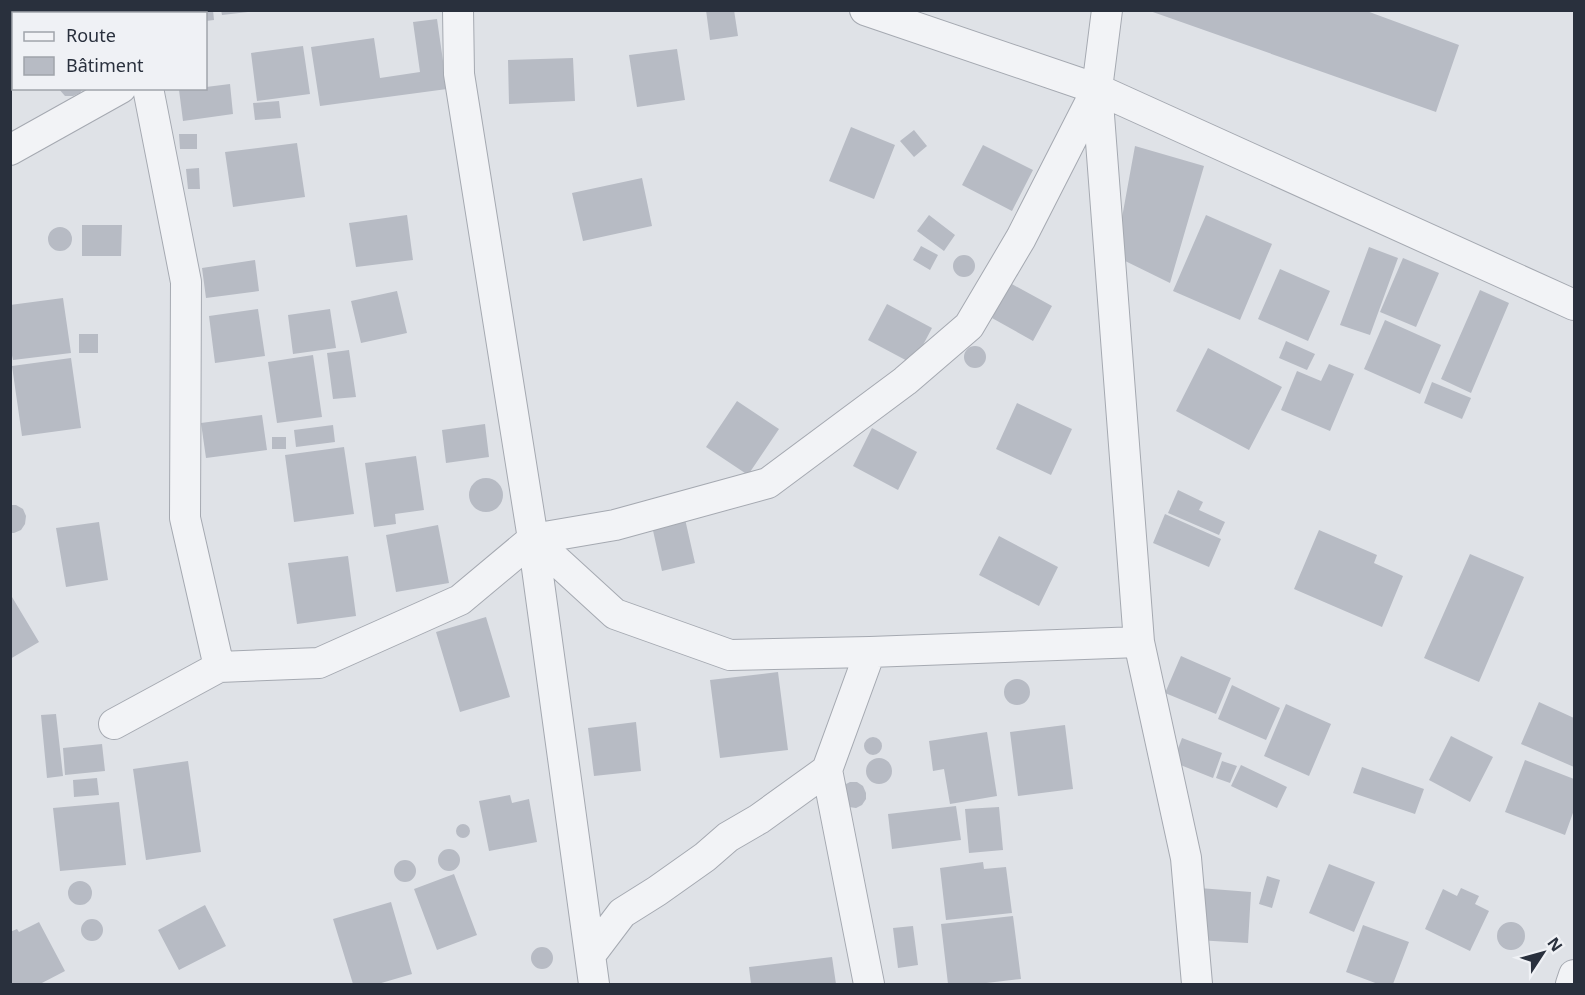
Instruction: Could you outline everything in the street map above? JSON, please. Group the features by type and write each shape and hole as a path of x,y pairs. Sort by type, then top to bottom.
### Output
{"street":[{"path":"458,10 459,74 533,539 594,984"},
{"path":"865,10 1097,89 1575,305"},
{"path":"1107,10 1097,89 1139,642 1186,858 1197,984"},
{"path":"114,724 219,668 319,663 460,600 533,539 615,525 768,483 905,381 969,326 1021,238 1097,89"},
{"path":"10,150 117,90"},
{"path":"148,90 186,282 185,518 219,668"},
{"path":"533,539 615,614 730,655 1139,642"},
{"path":"869,984 827,770 870,652"},
{"path":"591,954 622,913 677,878 728,837 759,819 827,770"},
{"path":"1571,984 1575,975"}],"building":[{"path":"169,10 213,10 214,20 207,21 207,12 170,12"},
{"path":"221,10 248,10 248,12 222,15"},
{"path":"706,10 734,10 738,36 710,40"},
{"path":"1364,10 1459,45 1436,112 1150,11"},
{"path":"437,19 447,89 320,106 311,47 374,38 380,78 420,72 413,22"},
{"path":"303,46 310,94 257,101 251,53"},
{"path":"677,49 685,100 637,107 629,55"},
{"path":"573,58 575,101 509,104 508,60"},
{"path":"230,84 233,114 183,121 179,90 207,90 207,87"},
{"path":"60,90 82,90 73,96 65,96"},
{"path":"279,101 281,118 255,120 253,103"},
{"path":"851,127 895,145 874,199 829,181"},
{"path":"914,130 927,146 914,157 900,141"},
{"path":"179,134 197,134 197,149 180,149"},
{"path":"297,143 305,197 233,207 225,152"},
{"path":"983,145 1033,170 1012,211 962,185"},
{"path":"1135,146 1204,166 1170,283 1115,256"},
{"path":"199,168 200,189 188,189 186,169"},
{"path":"642,178 652,226 583,241 572,193"},
{"path":"407,215 413,260 356,267 349,223"},
{"path":"929,215 955,235 944,251 917,231"},
{"path":"1206,215 1272,244 1240,320 1173,291"},
{"path":"82,225 122,225 121,256 82,256"},
{"path":"60,227 69,230 72,239 69,248 60,251 51,248 48,239 51,230"},
{"path":"921,246 938,255 930,270 913,260"},
{"path":"1369,247 1398,258 1370,335 1340,325"},
{"path":"964,255 972,258 975,266 972,274 964,277 956,274 953,266 956,258"},
{"path":"1403,258 1439,273 1416,327 1380,312"},
{"path":"255,260 259,291 206,298 202,268"},
{"path":"1280,269 1330,291 1308,341 1258,319"},
{"path":"1010,283 1052,306 1033,341 992,318"},
{"path":"1480,290 1509,303 1471,393 1441,379"},
{"path":"397,291 407,333 361,343 351,301"},
{"path":"63,298 71,353 13,360 10,346 10,305"},
{"path":"887,304 932,328 913,364 868,340"},
{"path":"258,309 265,356 215,363 209,316"},
{"path":"330,309 336,348 293,354 288,315"},
{"path":"1385,320 1441,345 1420,394 1364,369"},
{"path":"79,334 98,334 98,353 79,353"},
{"path":"1286,341 1315,354 1307,370 1279,358"},
{"path":"975,346 983,349 986,357 983,365 975,368 967,365 964,357 967,349"},
{"path":"1208,348 1282,387 1249,450 1176,411"},
{"path":"349,350 356,397 333,399 327,353"},
{"path":"313,355 322,417 277,423 268,362"},
{"path":"71,358 81,428 22,436 12,366"},
{"path":"1329,364 1354,374 1330,431 1281,410 1297,371 1321,381"},
{"path":"1432,382 1471,398 1462,419 1424,403"},
{"path":"737,401 779,429 748,475 706,447"},
{"path":"1017,403 1072,429 1051,475 996,449"},
{"path":"262,415 267,450 206,458 201,423"},
{"path":"485,424 489,457 446,463 442,430"},
{"path":"333,425 335,442 296,447 294,430"},
{"path":"872,428 917,452 898,490 853,466"},
{"path":"272,437 286,437 286,449 272,449"},
{"path":"344,447 354,514 294,522 285,455"},
{"path":"416,456 424,510 395,514 396,524 374,527 365,463"},
{"path":"486,478 498,483 503,495 498,507 486,512 474,507 469,495 474,483"},
{"path":"1178,490 1203,502 1199,510 1225,522 1219,535 1168,513"},
{"path":"10,505 23,509 26,516 21,530 14,533 10,533"},
{"path":"1165,514 1221,539 1209,567 1153,543"},
{"path":"685,519 695,563 662,571 652,526"},
{"path":"99,522 108,580 66,587 56,528"},
{"path":"438,525 449,583 396,592 386,535"},
{"path":"1319,530 1377,555 1374,563 1403,576 1382,627 1294,589"},
{"path":"999,536 1058,567 1039,606 979,575"},
{"path":"1470,554 1524,577 1479,682 1424,658"},
{"path":"348,556 356,616 297,624 288,563"},
{"path":"12,597 39,642 10,659 10,598"},
{"path":"486,617 510,697 460,712 436,632"},
{"path":"1181,656 1231,678 1216,714 1165,693"},
{"path":"778,672 788,750 720,758 710,680"},
{"path":"1017,679 1026,683 1030,692 1026,701 1017,705 1008,701 1004,692 1008,683"},
{"path":"1232,685 1280,708 1266,740 1218,719"},
{"path":"1539,702 1574,718 1574,767 1521,744"},
{"path":"1286,704 1331,724 1309,776 1264,756"},
{"path":"56,714 63,776 47,778 41,715"},
{"path":"636,722 641,771 594,776 588,728"},
{"path":"1065,725 1073,789 1018,796 1010,732"},
{"path":"987,732 997,796 950,804 944,769 933,771 929,741"},
{"path":"1451,736 1493,757 1470,802 1429,780"},
{"path":"873,737 879,740 882,746 879,752 873,755 867,752 864,746 867,740"},
{"path":"1182,738 1222,753 1213,778 1173,762"},
{"path":"102,744 105,771 65,775 63,748"},
{"path":"879,758 888,762 892,771 888,780 879,784 870,780 866,771 870,762"},
{"path":"1525,760 1574,779 1574,810 1565,835 1505,812"},
{"path":"188,761 201,852 146,860 133,769"},
{"path":"1222,761 1237,766 1230,783 1216,778"},
{"path":"1241,765 1287,787 1277,808 1231,786"},
{"path":"1362,767 1424,789 1415,814 1353,793"},
{"path":"97,778 99,795 74,797 73,780"},
{"path":"857,782 863,786 866,793 866,799 862,805 856,808 849,807 844,785"},
{"path":"510,795 512,803 529,799 537,842 489,851 479,801"},
{"path":"119,802 126,865 60,871 53,808"},
{"path":"956,806 961,840 892,849 888,814"},
{"path":"999,807 1003,850 969,853 965,809"},
{"path":"460,824 466,824 470,831 466,838 460,838 456,834 456,828"},
{"path":"449,849 457,852 460,860 457,868 449,871 441,868 438,860 441,852"},
{"path":"405,860 413,863 416,871 413,879 405,882 397,879 394,871 397,863"},
{"path":"983,862 984,869 1006,867 1012,913 946,920 940,868"},
{"path":"1329,864 1375,882 1354,932 1309,913"},
{"path":"454,874 477,935 437,950 414,889"},
{"path":"1267,876 1280,880 1272,908 1259,904"},
{"path":"80,881 89,884 92,893 89,902 80,905 71,902 68,893 71,884"},
{"path":"1199,888 1251,892 1248,943 1196,940"},
{"path":"1461,888 1479,896 1475,904 1489,911 1470,951 1425,929 1443,889 1457,896"},
{"path":"391,902 412,974 378,984 353,984 333,919"},
{"path":"205,905 226,946 179,970 158,930"},
{"path":"1013,916 1021,979 978,984 948,984 941,924"},
{"path":"92,919 100,922 103,930 100,938 92,941 84,938 81,930 84,922"},
{"path":"39,922 65,971 40,984 10,984 10,932 17,929 19,932"},
{"path":"1511,922 1521,926 1525,936 1521,946 1511,950 1501,946 1497,936 1501,926"},
{"path":"1363,925 1409,942 1393,984 1378,984 1346,972"},
{"path":"913,926 918,965 898,968 893,928"},
{"path":"542,947 550,950 553,958 550,966 542,969 534,966 531,958 534,950"},
{"path":"832,957 836,984 751,984 749,967"}]}
